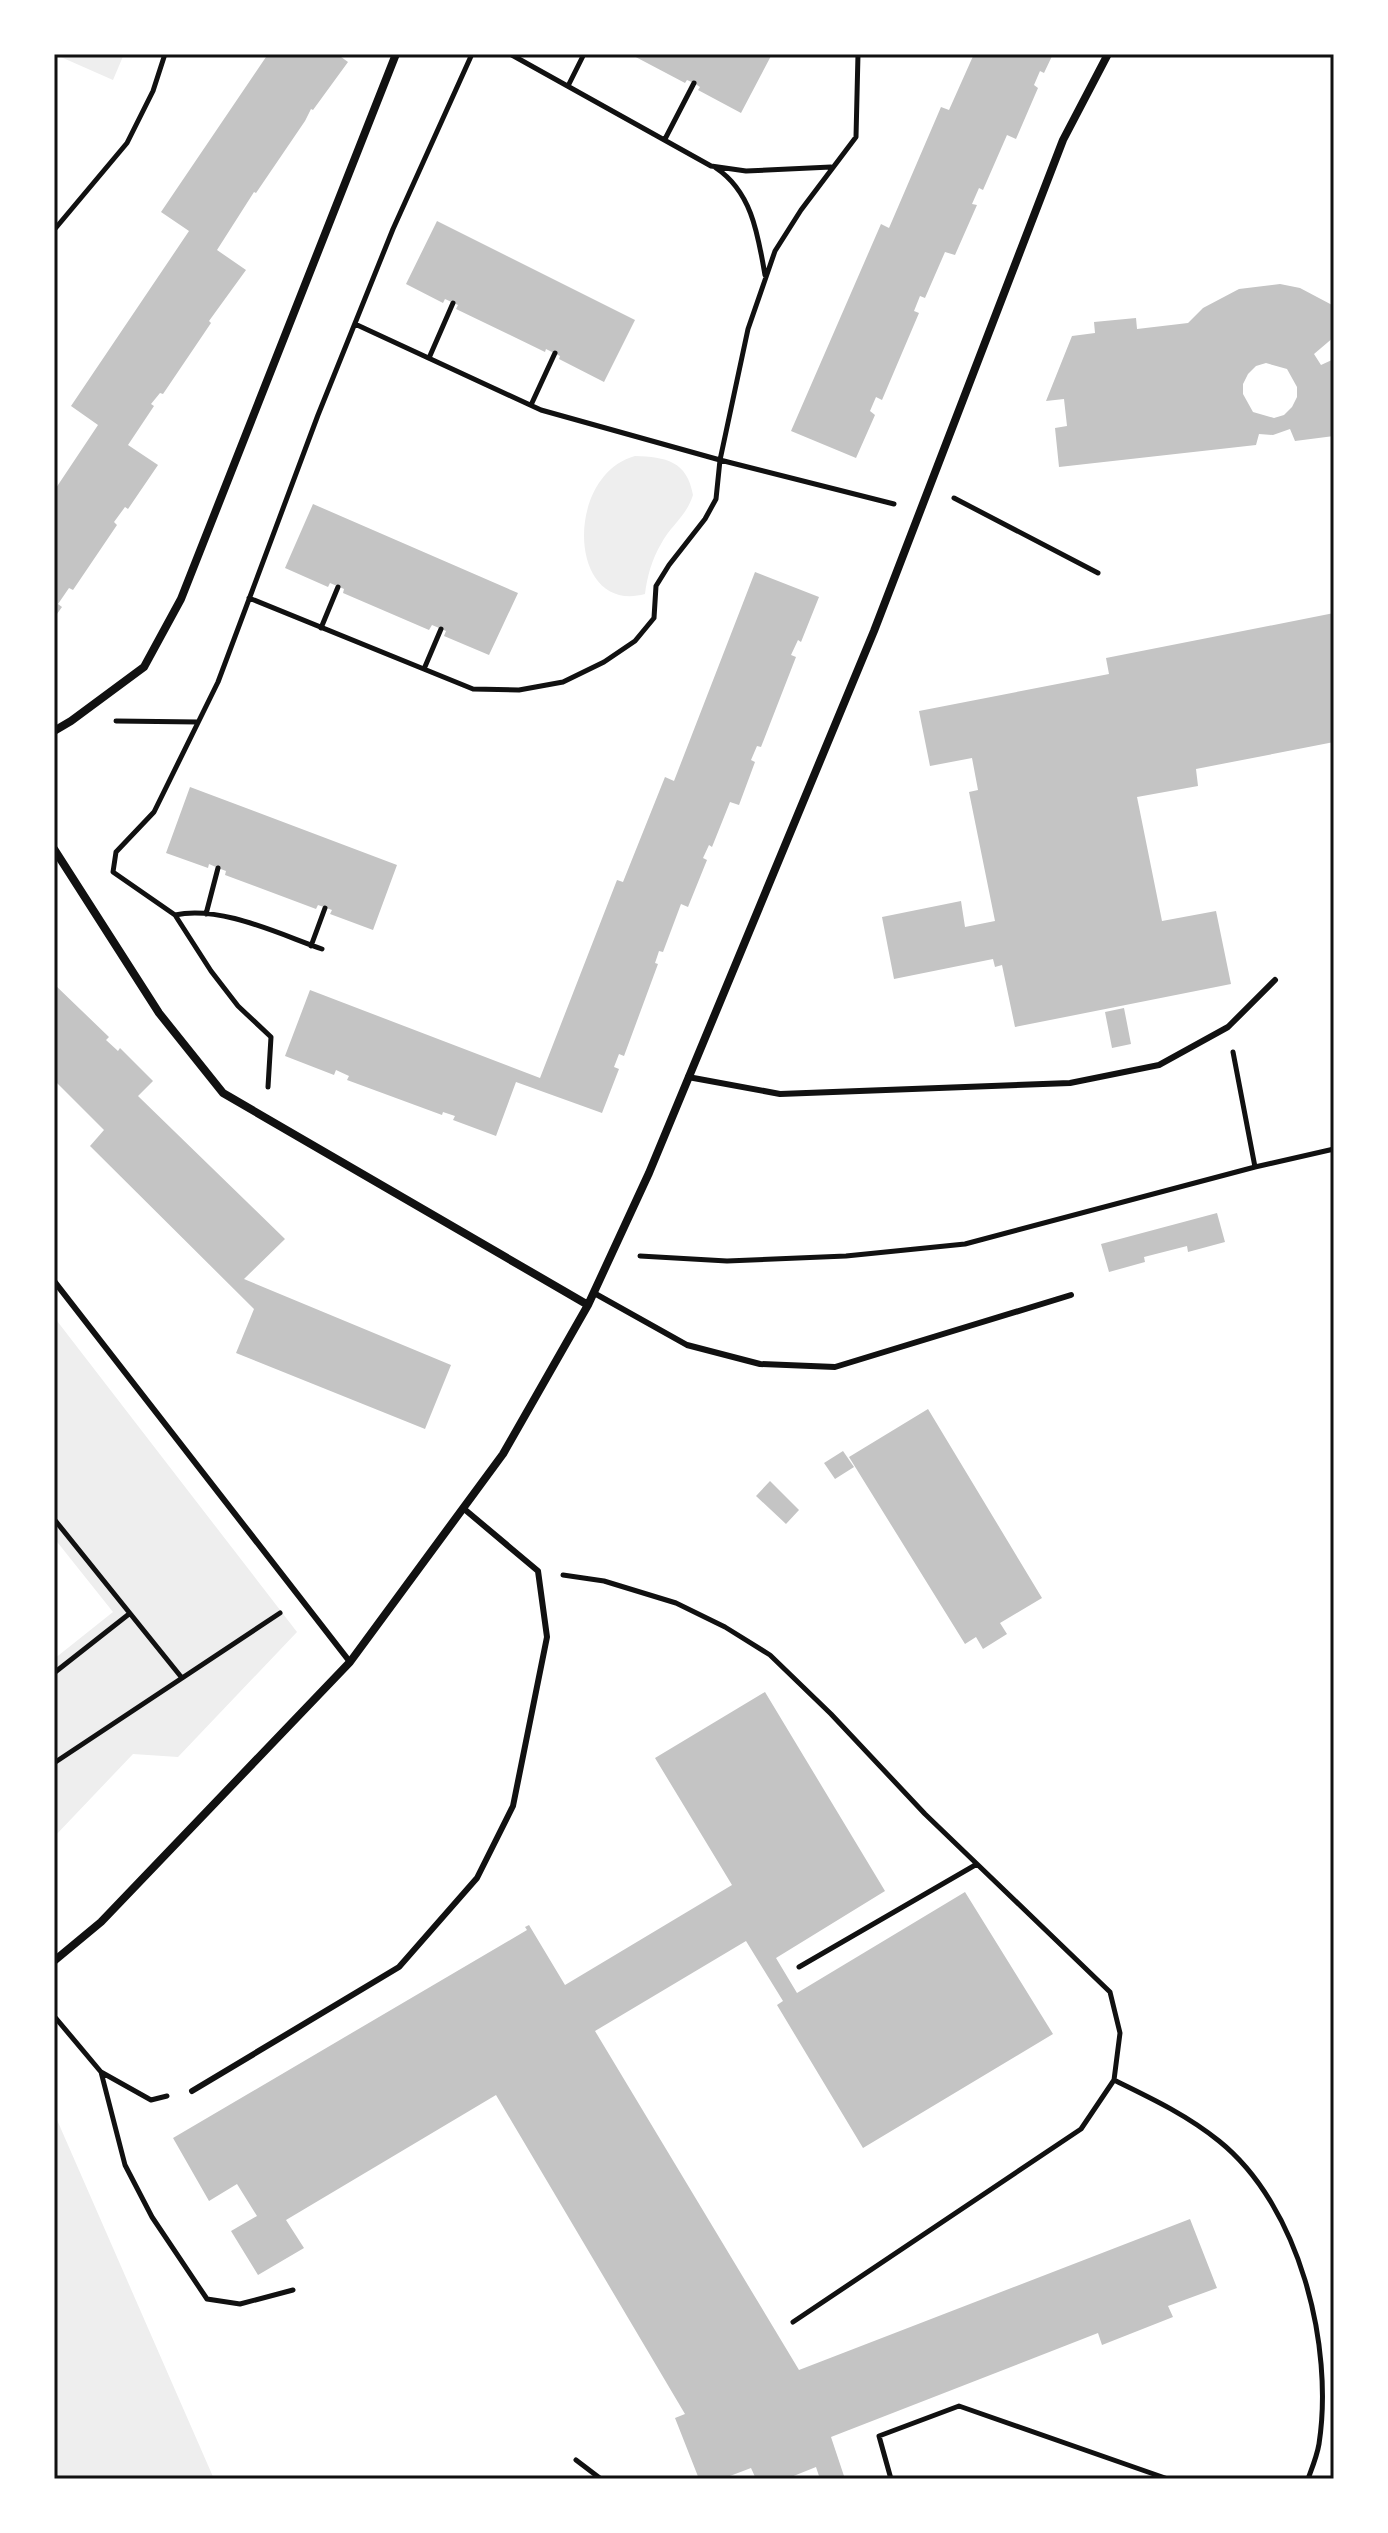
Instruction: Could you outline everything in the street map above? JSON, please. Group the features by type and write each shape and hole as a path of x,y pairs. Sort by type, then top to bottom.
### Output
{"street":[{"path":"54,731 144,667 181,599 396,54"},
{"path":"54,1961 101,1922 350,1662 503,1454 588,1305 649,1173 874,631 1063,140 1108,54"},
{"path":"54,849 159,1013 223,1093 588,1305"}],"lane":[{"path":"688,1077 780,1094 1070,1083 1159,1065 1228,1027 1275,980"},
{"path":"54,1281 350,1662"},
{"path":"594,1293 687,1345 760,1364 835,1367 1071,1295"},
{"path":"192,2091 399,1967 477,1878 513,1806 547,1637 538,1571 463,1508"}],"path":[{"path":"54,230 57,222 127,143 153,91 165,54"},
{"path":"265,1117 271,1037 238,1006 175,915 113,872 116,852 154,812 218,682 393,229 472,54"},
{"path":"510,54 729,177 744,198 758,234 766,276"},
{"path":"568,86 584,54"},
{"path":"249,598 473,689 519,690 563,682 604,662 635,641 654,618 656,586 716,499 720,460 748,329 775,251 856,137 858,54"},
{"path":"665,140 694,83"},
{"path":"711,166 746,171 832,167"},
{"path":"429,358 453,303"},
{"path":"355,324 531,405 567,418 920,510"},
{"path":"531,405 555,353"},
{"path":"986,515 1098,573"},
{"path":"321,628 338,587"},
{"path":"424,669 441,629"},
{"path":"71,721 199,722"},
{"path":"206,914 218,868"},
{"path":"311,946 325,908"},
{"path":"175,915 191,912 222,915 322,949"},
{"path":"1228,1027 1255,1167"},
{"path":"610,1254 742,1260 846,1256 965,1244 1334,1149"},
{"path":"54,1519 182,1678"},
{"path":"538,1571 604,1581 676,1603 725,1627 770,1655 977,1864 1110,1992 1120,2033 1114,2080 1081,2129 793,2322"},
{"path":"54,1763 302,1599"},
{"path":"54,1673 129,1614"},
{"path":"799,1967 977,1864"},
{"path":"54,2016 101,2072 151,2100 192,2091"},
{"path":"101,2072 125,2165 152,2217 207,2299 240,2304 293,2290"},
{"path":"1114,2080 1178,2111 1222,2143 1256,2179 1280,2219 1299,2261 1315,2324 1323,2388 1319,2446 1308,2479"},
{"path":"891,2479 879,2436 959,2406 1168,2479"},
{"path":"576,2460 601,2479"}],"shaded area":[{"path":"54,54 124,54 113,80"},
{"path":"635,456 673,463 686,475 693,495 658,550 650,568 645,594 619,595 601,584 589,565 584,540 586,514 596,489 612,468"},
{"path":"54,1317 297,1632 178,1757 133,1754 54,1837 54,1659 113,1612 54,1538"},
{"path":"54,2113 214,2479 54,2479"}],"building":[{"path":"268,54 337,54 348,62 311,109 217,250 246,270 163,394 160,393 151,404 154,406 128,445 158,465 128,509 125,507 114,522 117,525 73,590 69,588 58,604 62,607 54,618 54,491 98,425 71,406 189,231 161,212"},
{"path":"630,54 772,54 741,113 698,90 700,87 694,83 687,80 685,83"},
{"path":"974,54 1053,54 1044,73 1040,71 1034,85 1038,88 1016,139 1007,135 983,190 979,188 972,204 977,205 955,255 945,252 925,298 920,296 914,311 919,313 882,400 876,397 870,411 875,415 856,458 791,431 881,224 889,228 941,107 949,110"},
{"path":"437,221 635,320 604,382 546,349 545,352 456,309 458,305 445,299 443,303 406,284"},
{"path":"1280,284 1300,288 1334,306 1334,337 1314,354 1321,365 1334,359 1334,436 1295,441 1290,429 1273,435 1259,434 1256,445 1059,467 1055,428 1067,426 1064,399 1046,401 1072,336 1095,333 1094,322 1136,318 1137,329 1188,323 1203,308 1239,289","holes":["1266,363 1287,369 1297,387 1297,397 1292,407 1284,415 1274,418 1253,412 1243,394 1243,384 1248,374 1256,366"]},
{"path":"313,504 518,593 489,655 444,636 446,631 432,625 429,630 343,593 344,589 330,583 328,587 285,568"},
{"path":"755,572 819,597 801,642 798,640 791,655 796,657 761,747 757,746 751,760 755,762 739,805 730,802 712,847 709,845 703,858 707,860 688,907 681,904 663,952 659,951 655,963 658,964 624,1056 619,1054 614,1067 619,1069 602,1113 516,1082 496,1136 453,1120 455,1116 443,1112 442,1115 347,1080 349,1076 336,1070 334,1075 285,1056 310,990 540,1078 617,880 623,882 665,777 674,781"},
{"path":"1334,613 1334,742 1196,769 1198,786 1137,797 1162,921 1216,911 1231,984 1015,1027 1002,965 995,967 993,959 894,979 882,917 961,901 965,927 995,921 969,792 978,790 972,758 930,766 919,711 1109,674 1106,658"},
{"path":"190,787 397,865 373,930 330,914 332,910 318,905 316,909 225,875 226,871 209,864 208,868 166,853"},
{"path":"54,984 109,1037 106,1040 118,1051 120,1048 153,1081 138,1096 285,1239 244,1279 451,1365 425,1429 236,1353 254,1309 90,1146 104,1130 54,1080"},
{"path":"1124,1008 1131,1044 1112,1048 1105,1012"},
{"path":"1217,1213 1225,1242 1188,1252 1187,1246 1144,1257 1145,1262 1109,1272 1101,1244"},
{"path":"928,1409 1042,1598 1000,1623 1007,1634 983,1649 976,1637 965,1644 849,1457"},
{"path":"843,1451 854,1467 835,1479 824,1463"},
{"path":"770,1481 799,1510 786,1524 756,1496"},
{"path":"765,1692 885,1891 776,1958 797,1993 965,1892 1053,2034 863,2148 777,2005 783,2001 746,1941 595,2031 799,2370 1190,2219 1217,2288 1168,2306 1173,2317 1102,2345 1098,2333 831,2437 845,2479 820,2479 816,2467 786,2479 756,2479 751,2468 722,2479 699,2479 675,2418 685,2414 496,2095 286,2220 304,2248 258,2275 231,2231 257,2216 237,2184 209,2201 173,2138 527,1930 525,1927 529,1925 565,1985 732,1885 655,1758"}]}
